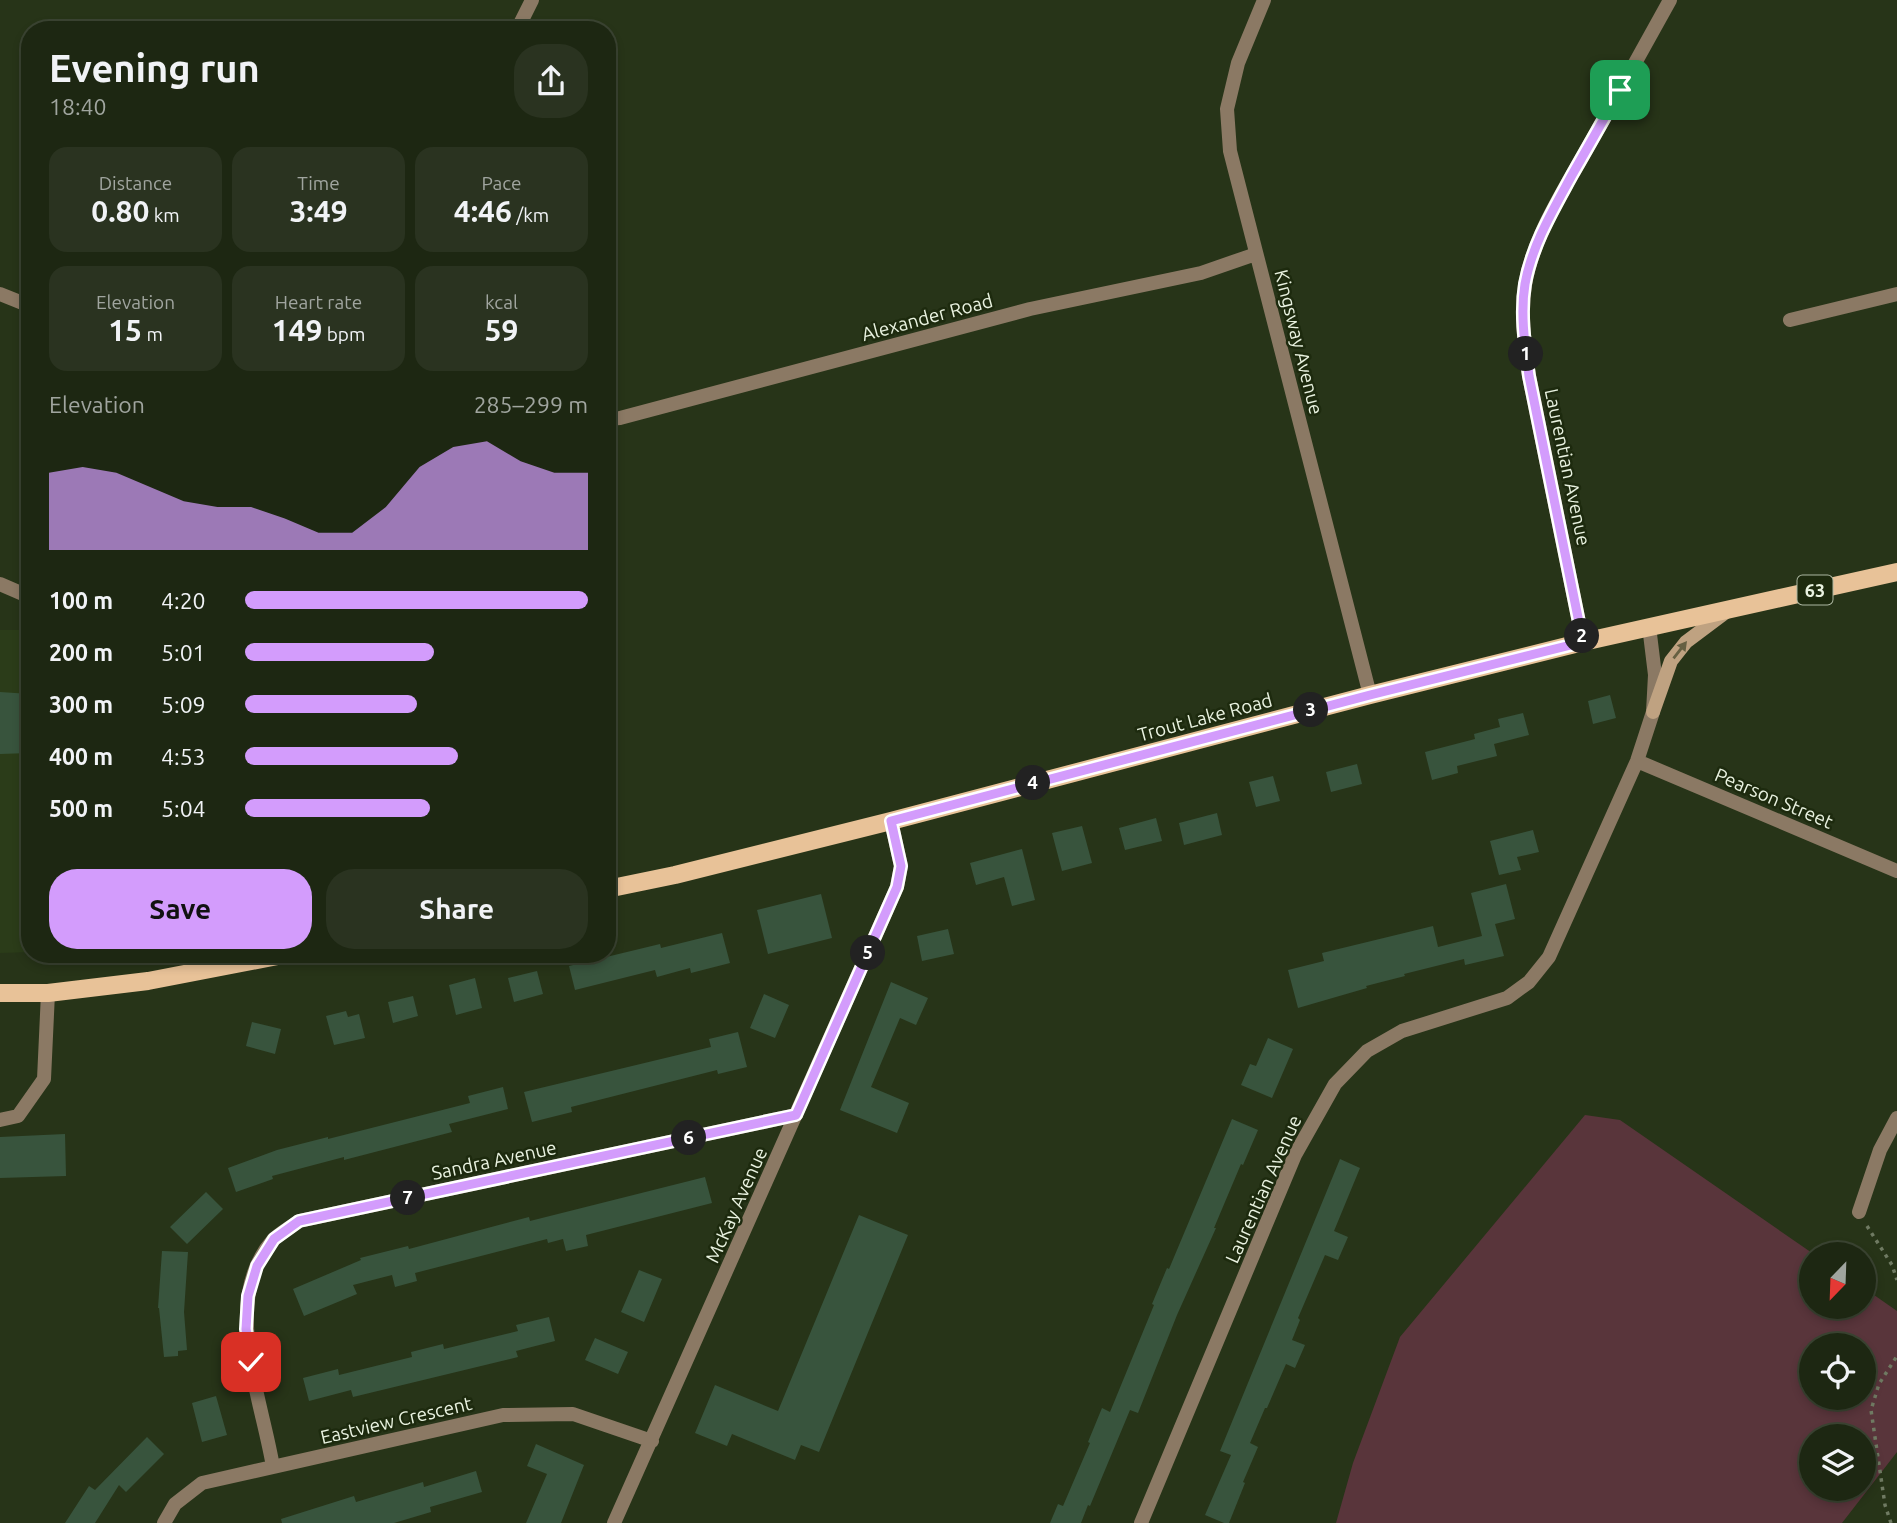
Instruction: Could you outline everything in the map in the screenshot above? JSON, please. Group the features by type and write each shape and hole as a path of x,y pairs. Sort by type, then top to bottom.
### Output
{"main road":[{"name":"Trout Lake Road","path":"616,887 891,821 1583,642 1897,572"},
{"path":"1653,712 1671,662 1678,652 1686,642 1732,608"},
{"path":"0,993 48,993 148,981 241,963"}],"street":[{"path":"522,21 532,0"},
{"name":"Kingsway Avenue","path":"1264,0 1238,63 1227,108 1230,151 1370,695"},
{"name":"Laurentian Avenue","path":"1583,642 1529,376 1523,314 1525,287 1529,265 1552,211 1670,0"},
{"name":"Alexander Road","path":"616,418 1030,309 1201,273 1256,254"},
{"path":"0,294 21,302"},
{"path":"1790,320 1897,294"},
{"path":"0,584 21,593"},
{"name":"Laurentian Avenue","path":"1141,1523 1295,1155 1335,1084 1367,1051 1402,1031 1507,998 1529,982 1549,957 1637,761 1653,712 1655,675 1649,626"},
{"name":"Pearson Street","path":"1637,761 1897,871"},
{"name":"McKay Avenue","path":"614,1523 897,887 901,866 891,821"},
{"path":"0,1120 18,1116 44,1079 48,993"},
{"name":"Sandra Avenue","path":"273,1468 246,1329 248,1296 257,1266 274,1239 299,1221 796,1115"},
{"path":"1859,1212 1880,1150 1897,1118"},
{"name":"Eastview Crescent","path":"164,1523 176,1504 202,1483 503,1415 573,1414 652,1441"}],"path":[{"path":"1859,1212 1892,1265 1897,1280"},
{"path":"1891,1523 1885,1505 1871,1410 1879,1384 1897,1356"}],"shaded area":[{"path":"0,630 21,630 21,952 0,953"},
{"path":"1585,1115 1620,1120 1799,1244 1799,1320 1876,1320 1876,1296 1897,1311 1897,1452 1876,1479 1876,1424 1799,1424 1799,1501 1859,1501 1842,1523 1336,1523 1353,1463 1400,1337"}],"building":[{"path":"0,692 21,693 21,753 0,754"},
{"path":"1610,695 1616,718 1593,724 1588,701"},
{"path":"1523,713 1529,735 1494,744 1497,756 1457,766 1458,773 1432,780 1425,752 1475,739 1474,734 1500,727 1498,719"},
{"path":"1357,764 1362,784 1331,792 1326,772"},
{"path":"1273,776 1280,801 1256,807 1249,782"},
{"path":"1217,813 1222,835 1184,845 1179,823"},
{"path":"1156,818 1162,841 1125,850 1119,828"},
{"path":"1082,826 1092,863 1062,871 1052,833"},
{"path":"1533,830 1539,852 1517,857 1521,870 1499,875 1490,841"},
{"path":"1022,849 1035,900 1012,906 1004,877 976,885 970,863"},
{"path":"1506,884 1515,919 1495,924 1504,956 1465,965 1464,959 1404,974 1405,976 1298,1008 1288,970 1324,961 1322,953 1433,926 1438,947 1482,936 1471,893"},
{"path":"821,894 832,938 768,954 757,910"},
{"path":"948,929 954,954 922,961 917,936"},
{"path":"722,933 730,963 691,973 690,968 657,977 655,970 575,990 569,966 581,963 616,963 616,955 660,944 661,948"},
{"path":"537,971 543,994 514,1002 508,978"},
{"path":"475,978 482,1008 456,1015 449,985"},
{"path":"891,982 928,998 916,1025 900,1018 871,1087 909,1103 897,1133 840,1110"},
{"path":"764,994 789,1005 775,1038 750,1028"},
{"path":"413,996 418,1016 393,1023 388,1002"},
{"path":"346,1011 348,1017 359,1014 365,1038 334,1045 326,1016"},
{"path":"252,1022 281,1029 275,1054 246,1046"},
{"path":"738,1032 747,1067 718,1074 717,1070 571,1107 572,1112 532,1122 524,1092 711,1047 709,1039"},
{"path":"1268,1038 1293,1049 1272,1098 1241,1085 1250,1064 1256,1066"},
{"path":"503,1087 508,1109 449,1124 452,1132 272,1176 273,1179 236,1192 228,1168 277,1150 470,1103 468,1096"},
{"path":"1232,1119 1258,1130 1243,1165 1241,1164 1138,1413 1130,1410 1081,1523 1050,1523 1058,1504 1063,1506 1102,1408 1110,1412 1154,1305 1152,1304"},
{"path":"65,1134 66,1176 0,1178 0,1137"},
{"path":"1340,1159 1360,1168 1334,1231 1348,1237 1338,1260 1325,1255 1298,1318 1300,1320 1292,1340 1305,1345 1295,1368 1286,1364 1265,1408 1250,1443 1258,1447 1229,1523 1224,1523 1205,1515 1231,1455 1220,1451"},
{"path":"705,1177 712,1203 586,1235 588,1246 566,1251 563,1239 548,1243 547,1239 415,1273 417,1281 395,1287 392,1275 353,1285 357,1294 304,1316 293,1289 361,1260 360,1258 408,1246 409,1249 529,1217 530,1221"},
{"path":"206,1192 223,1209 187,1244 170,1227"},
{"path":"859,1215 908,1235 819,1452 801,1445 795,1460 732,1434 727,1446 695,1433 715,1385 778,1411"},
{"path":"162,1251 188,1252 184,1312 187,1350 178,1351 178,1356 164,1357 158,1308"},
{"path":"639,1270 662,1279 644,1322 621,1312"},
{"path":"549,1317 555,1341 516,1351 518,1357 353,1397 351,1390 309,1401 303,1378 338,1369 339,1375 412,1357 411,1352 443,1344 444,1349 518,1331 516,1325"},
{"path":"595,1338 628,1352 618,1374 585,1360"},
{"path":"216,1396 227,1435 202,1442 192,1403"},
{"path":"147,1437 164,1454 126,1492 119,1485 95,1523 65,1523 89,1486 95,1490"},
{"path":"536,1444 584,1465 561,1523 526,1523 547,1474 527,1466"},
{"path":"476,1471 482,1492 430,1507 431,1512 394,1523 282,1523 281,1519 354,1496 356,1502 423,1482 424,1487"}],"route":[{"path":"251,1362 246,1329 248,1296 257,1266 274,1239 299,1221 796,1115 897,887 901,866 891,821 1583,642 1529,376 1523,314 1529,265 1540,238 1552,211 1620,90"}]}
